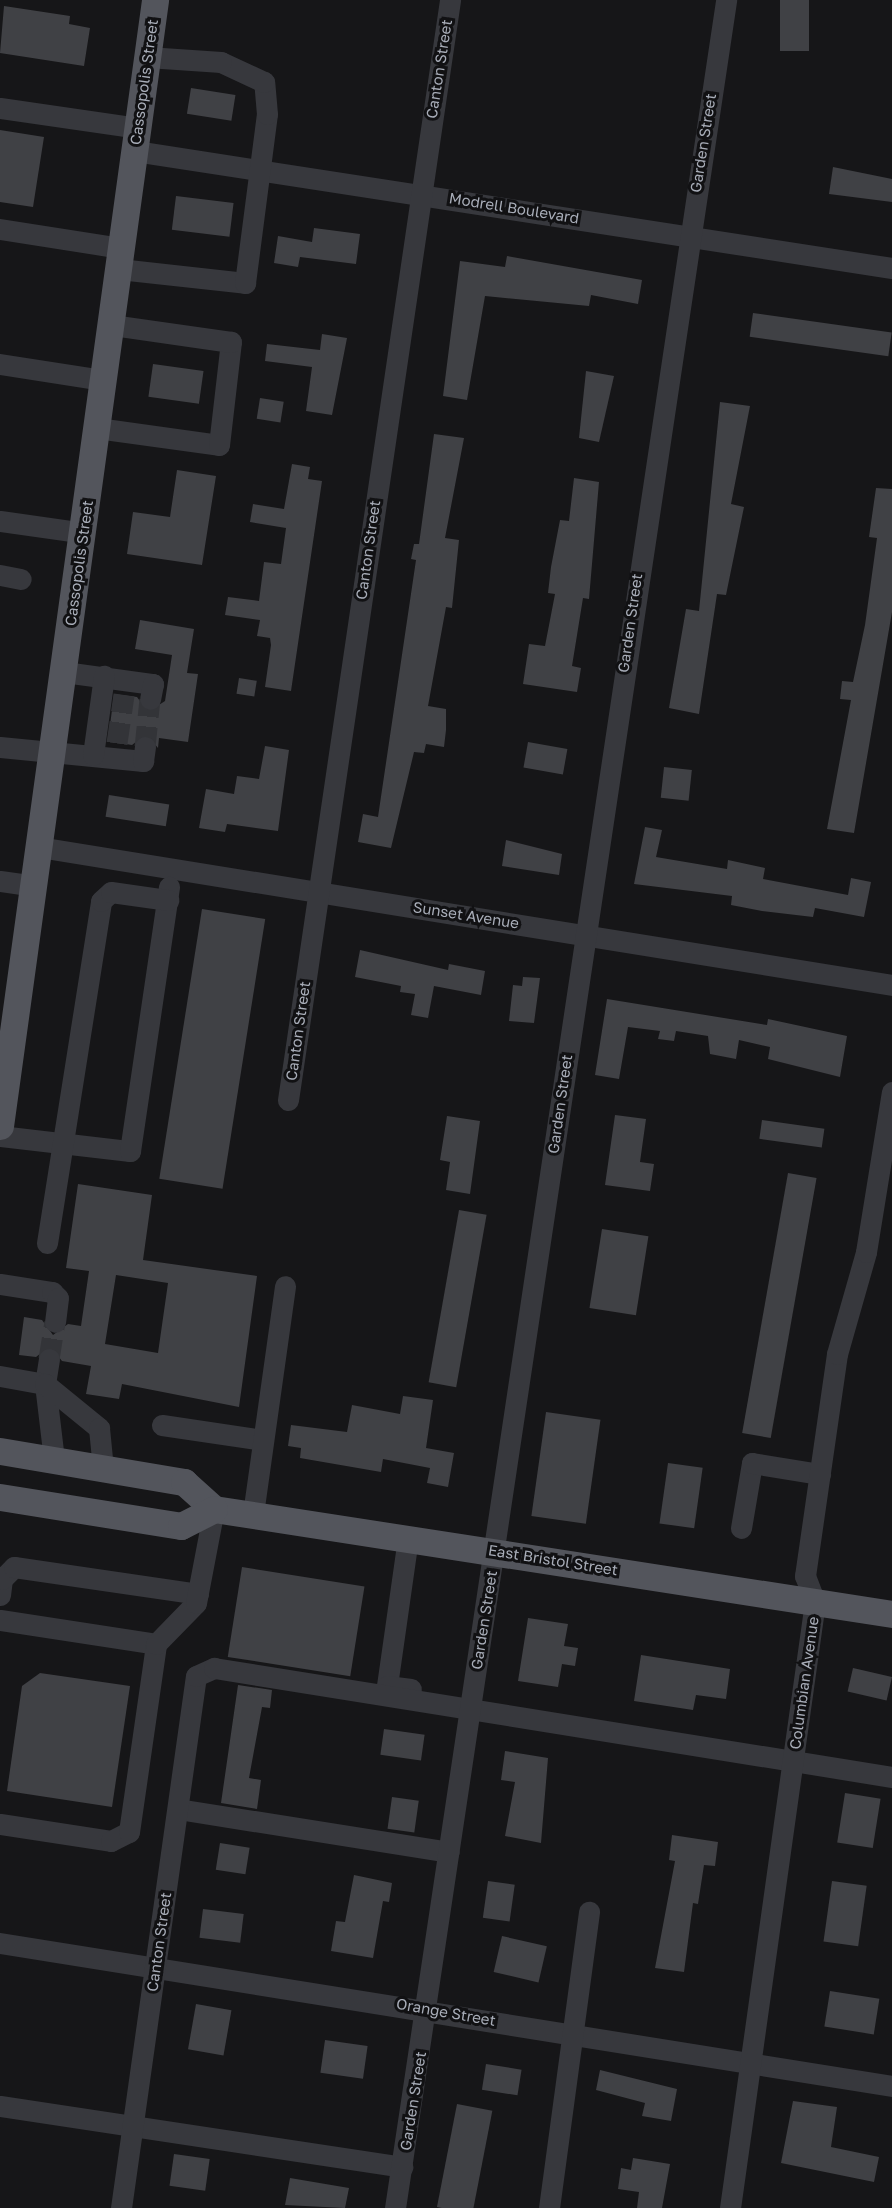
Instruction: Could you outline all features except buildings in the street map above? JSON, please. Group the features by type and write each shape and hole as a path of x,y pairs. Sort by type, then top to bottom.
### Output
{"main road":[{"name":"Cassopolis Street","path":"1,1121 10,991 34,886 155,0"},
{"path":"0,1451 184,1482 214,1509 181,1526 0,1497"},
{"name":"East Bristol Street","path":"214,1509 892,1614"}],"street":[{"name":"Canton Street","path":"288,1100 450,0"},
{"name":"Garden Street","path":"395,2208 427,2008 470,1703 495,1551 688,236 726,0"},
{"path":"0,229 120,259 245,283 267,114 264,82 221,62 147,57"},
{"name":"Modrell Boulevard","path":"0,108 260,170 892,268"},
{"path":"97,428 219,445 231,342 111,325"},
{"path":"0,364 102,380"},
{"path":"0,521 84,533"},
{"path":"0,575 21,579"},
{"path":"64,672 104,676 125,688 153,684 150,699"},
{"path":"93,755 104,676"},
{"path":"0,747 93,755 116,750 142,760 145,747"},
{"name":"Sunset Avenue","path":"39,848 892,985"},
{"path":"1,1121 63,1144 123,1153 133,1144 172,869"},
{"path":"0,881 34,886"},
{"path":"47,1243 101,901 111,892 168,900"},
{"name":"Columbian Avenue","path":"730,2208 815,1602 805,1576 837,1354 866,1252 892,1092"},
{"path":"0,1284 52,1292 58,1298 55,1322"},
{"path":"253,1514 285,1286"},
{"path":"49,1359 45,1384 54,1460"},
{"path":"0,1376 45,1384 99,1428 103,1469"},
{"path":"162,1425 263,1440"},
{"path":"741,1528 752,1462 820,1474"},
{"path":"0,1824 111,1841 129,1832 156,1644 196,1603 214,1509"},
{"path":"408,1538 387,1686 793,1762 892,1777"},
{"path":"0,1595 2,1579 14,1567 198,1594"},
{"path":"0,1620 156,1644"},
{"name":"Canton Street","path":"121,2208 156,1970 195,1676 214,1668 470,1703"},
{"path":"178,1809 449,1852"},
{"path":"549,2208 589,1912"},
{"name":"Orange Street","path":"0,1943 156,1970 427,2008 573,2035 892,2086"},
{"path":"0,2106 132,2128 402,2167"}],"tunnel":[{"path":"117,743 124,695"},
{"path":"145,747 150,699"},
{"path":"49,1359 55,1322"}]}
